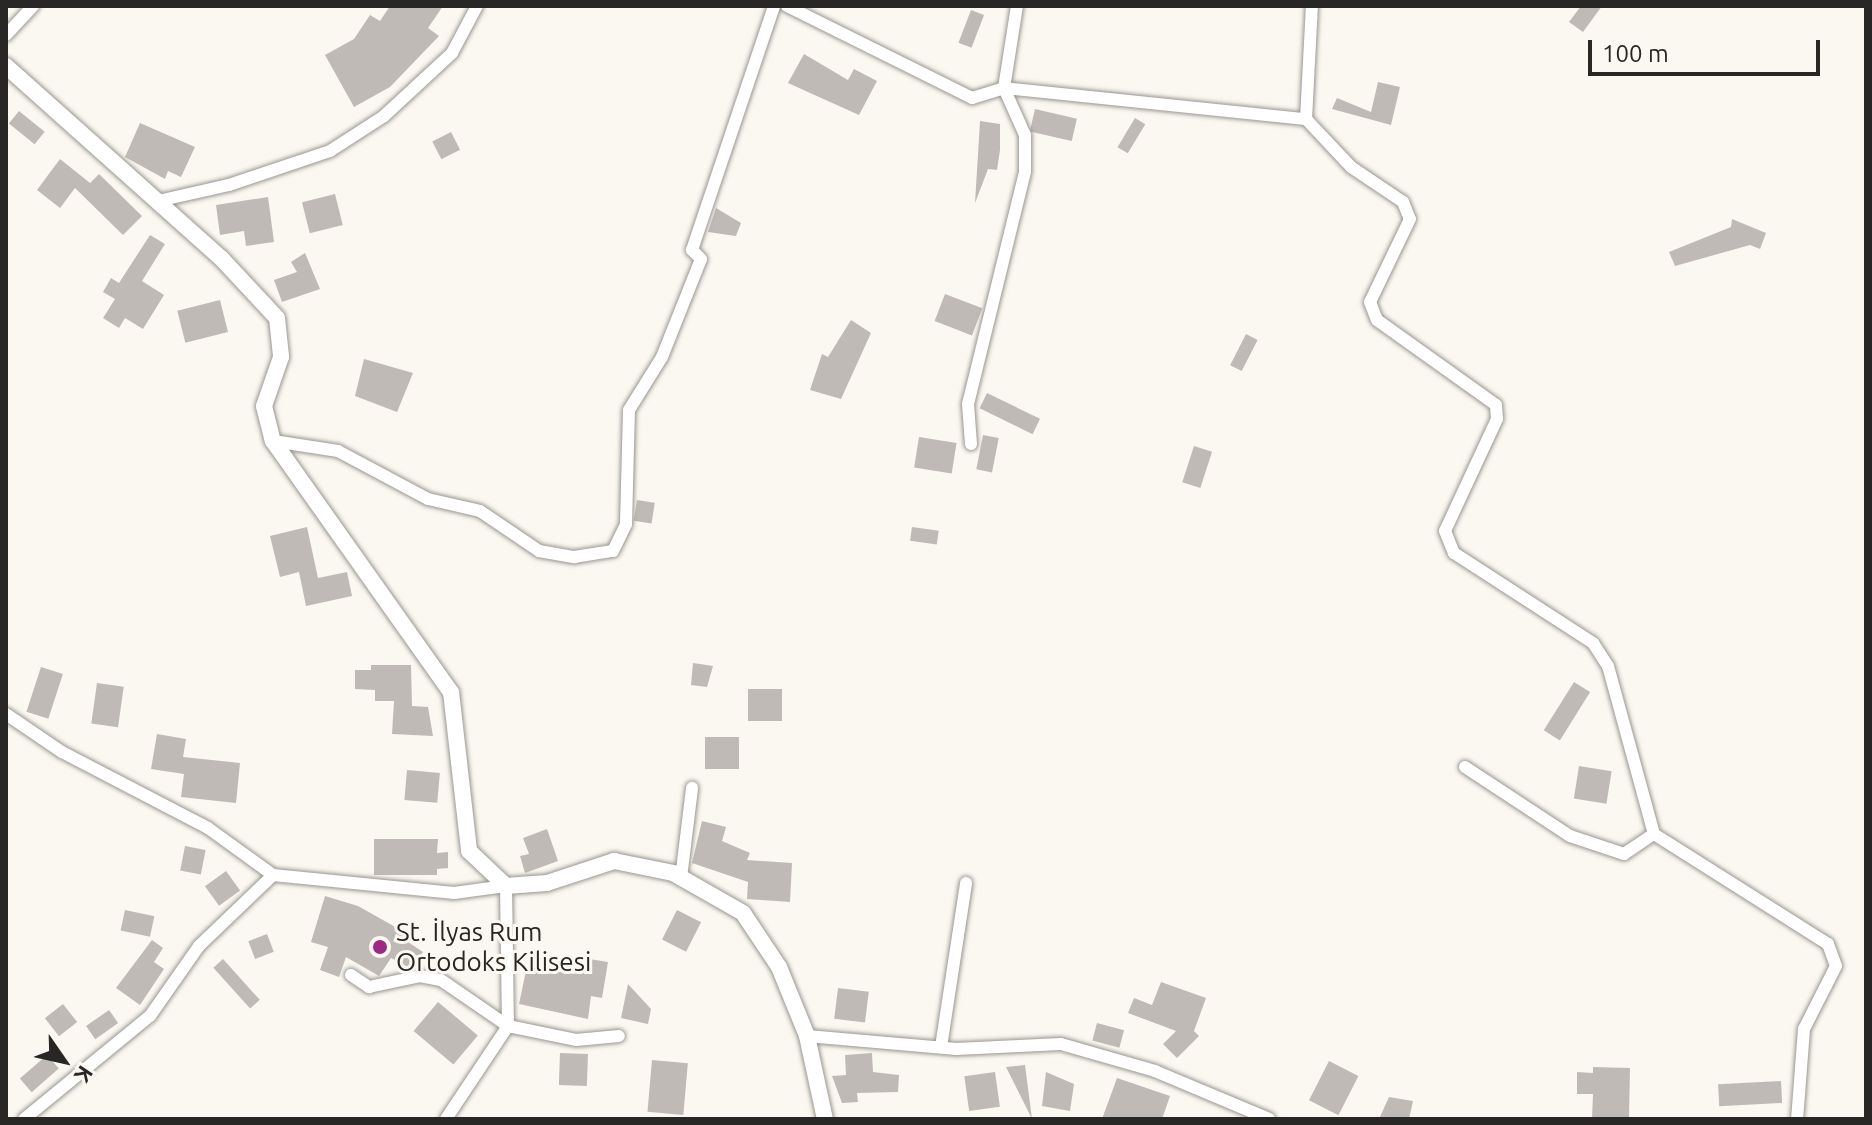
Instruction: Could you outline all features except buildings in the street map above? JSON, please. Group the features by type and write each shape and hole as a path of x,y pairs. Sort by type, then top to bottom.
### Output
{"street":[{"path":"6,35 33,6"},
{"path":"158,201 229,185 330,151 384,116 452,53 477,6"},
{"path":"273,441 338,451 428,499 480,511 539,551 574,557 613,551 626,524 629,410 662,357 701,259 692,250 774,6"},
{"path":"787,6 972,98 1004,88 1306,119 1351,167 1403,202 1410,219 1370,302 1377,320 1496,405 1497,419 1445,531 1454,553 1593,643 1608,666 1654,834 1828,944 1836,966 1804,1029 1797,1119"},
{"path":"971,444 968,404 1025,172 1025,135 1004,88 1017,6"},
{"path":"1306,119 1312,6"},
{"path":"6,66 158,201 277,318 281,357 264,406 273,441 451,692 469,851 506,886 508,1026 454,1116"},
{"path":"6,714 62,752 208,828 273,875 454,893 547,883 614,861 681,878 743,913 779,967 807,1036 825,1119"},
{"path":"1465,767 1570,836 1624,854 1654,834"},
{"path":"681,878 692,788"},
{"path":"24,1119 150,1016 199,946 273,875"},
{"path":"941,1047 966,883"},
{"path":"351,975 369,987 420,976 441,980 508,1026 576,1040 619,1036"},
{"path":"807,1036 941,1047 1061,1044 1155,1071 1269,1119"}],"place":[{"name":"St. İlyas Rum Ortodoks Kilisesi","path":"380,947"}]}
